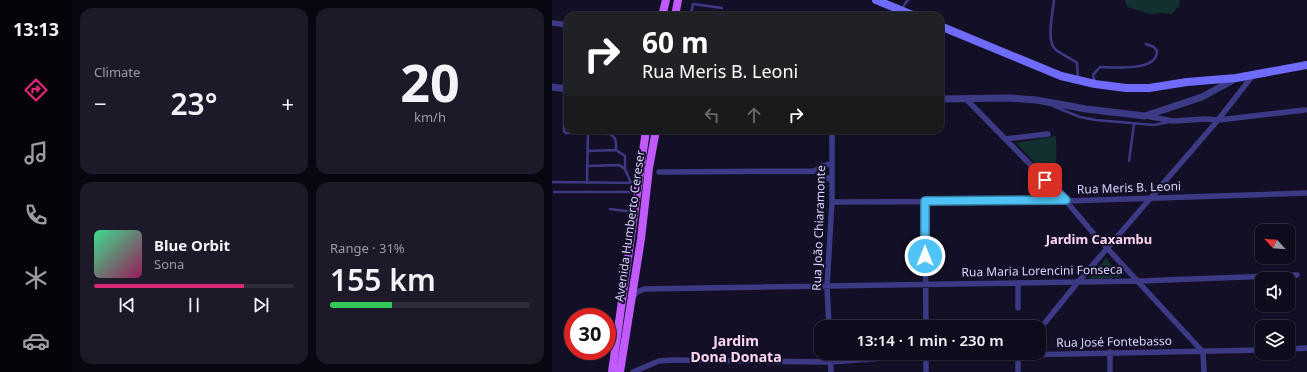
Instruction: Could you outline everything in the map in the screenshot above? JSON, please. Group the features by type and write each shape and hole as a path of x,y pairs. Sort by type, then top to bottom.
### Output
{"main road":[{"path":"663,12 666,0"},
{"path":"675,12 678,0"},
{"path":"876,0 906,12"},
{"path":"944,28 1061,76 1078,81 1126,88 1149,88 1187,82 1236,78 1307,65"},
{"name":"Avenida Humberto Cereser","path":"612,372 637,192 634,183 645,134"},
{"name":"Avenida Humberto Cereser","path":"620,372 641,239 649,168 655,134"}],"street":[{"path":"552,23 564,24"},
{"path":"1046,321 1078,282 1218,120 1253,75"},
{"path":"1145,116 1202,97 1236,78"},
{"path":"552,87 564,88"},
{"path":"944,99 1010,98 1036,100 1086,109 1173,121 1205,119 1218,120 1305,110"},
{"path":"966,99 1066,200 1108,249 1203,352 1204,372"},
{"name":"Rua João Chiaramonte","path":"829,320 827,286 832,202 832,134"},
{"path":"1005,139 1048,134"},
{"path":"815,171 822,166 831,164"},
{"path":"659,172 815,171 831,180"},
{"name":"Rua Meris B. Leoni","path":"832,202 1066,200 1307,193"},
{"path":"925,201 924,284 926,320"},
{"name":"Rua Maria Lorencini Fonseca","path":"644,289 1139,281 1297,275"},
{"path":"634,280 644,289"},
{"path":"1018,283 1018,308"},
{"path":"632,299 637,292 644,289"},
{"path":"1295,349 1306,349"},
{"name":"Rua José Fontebasso","path":"1046,353 1255,350"},
{"path":"1110,352 1110,372"},
{"name":"Rua José Fontebasso","path":"633,372 659,361 672,360 830,362 854,360"},
{"path":"926,360 926,372"},
{"path":"1018,372 1019,360"},
{"path":"830,362 830,372"},
{"path":"614,363 620,372"}],"lane":[{"path":"901,10 908,0"},
{"path":"1054,0 1050,35 1051,44 1060,53 1070,57 1077,63 1078,81"},
{"path":"691,12 692,4 722,8"},
{"path":"1095,84 1093,75 1100,67 1132,67 1143,66 1150,63 1156,57 1157,51 1154,47 1146,44"},
{"path":"1036,100 1080,116 1096,120 1154,125 1173,121"},
{"path":"1129,161 1134,124"},
{"path":"587,182 588,134"},
{"path":"610,134 616,140 616,150"},
{"path":"588,152 616,150 625,156 625,169"},
{"path":"588,166 619,165 625,169 634,183"},
{"path":"552,182 634,183"},
{"path":"554,192 637,192"},
{"path":"610,209 634,212"}],"green space":[{"path":"1125,0 1180,0 1179,6 1172,14 1150,14 1127,7"},
{"path":"1056,136 1057,186 1016,143"},
{"path":"1106,258 1122,277 1089,279"}],"district":[{"name":"Jardim Caxambu","path":"1099,239"},
{"name":"Jardim Dona Donata","path":"736,350"}],"route":[{"path":"925,256 925,201 1066,200 1045,180"}]}
